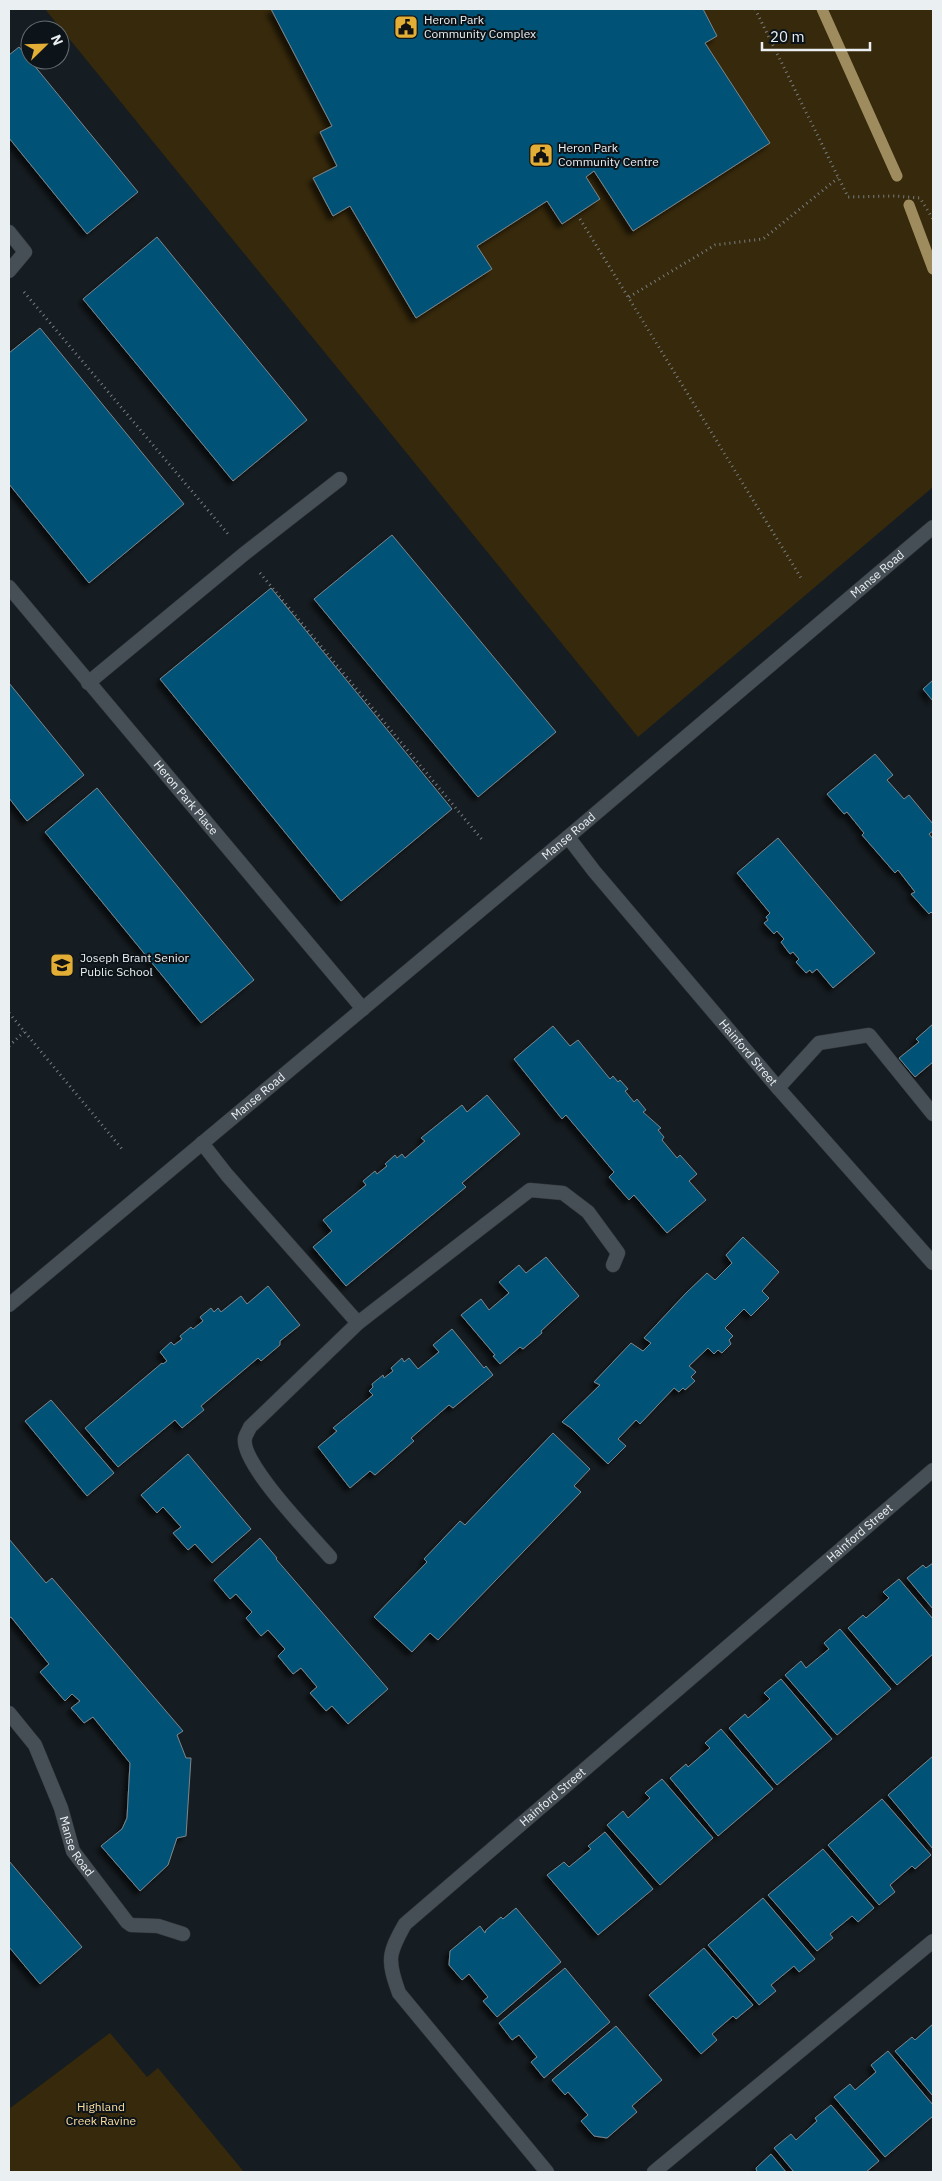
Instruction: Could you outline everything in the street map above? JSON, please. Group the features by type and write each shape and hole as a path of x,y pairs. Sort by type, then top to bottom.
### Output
{"street":[{"path":"9,232 25,252 9,270"},
{"path":"88,683 244,554 340,478"},
{"name":"Manse Road","path":"9,1305 568,837 933,527"},
{"name":"Heron Park Place","path":"9,587 363,1009"},
{"name":"Hainford Street","path":"568,837 594,871 778,1088 933,1263"},
{"path":"778,1088 819,1043 869,1035 933,1114"},
{"path":"202,1143 358,1322"},
{"path":"330,1557 259,1474 248,1455 245,1439 250,1427 358,1322 530,1190 563,1193 588,1212 618,1252 613,1266"},
{"name":"Hainford Street","path":"548,2172 399,1993 390,1970 391,1949 405,1924 933,1470"},
{"name":"Manse Road","path":"9,1713 35,1745 61,1808 73,1851 127,1922 131,1925 158,1926 183,1934"},
{"path":"654,2172 933,1941"}],"path":[{"path":"755,9 848,197 895,196 920,198 933,218"},
{"path":"629,297 715,245 763,238 838,178"},
{"path":"580,218 801,578"},
{"path":"9,1013 122,1149"},
{"path":"9,1046 24,1032"}],"green space":[{"path":"45,9 933,9 933,487 638,737 70,40 70,20 54,20"},
{"name":"Highland Creek Ravine","path":"110,2033 147,2077 158,2068 244,2172 9,2172 9,2109"}],"building":[{"name":"Heron Park Community Centre","path":"271,9 703,9 717,36 705,43 770,143 633,231 594,171 586,177 600,199 562,224 547,201 477,246 492,269 416,318 350,206 333,216 313,178 337,166 320,132 332,126"},
{"path":"19,47 20,70 38,70 138,192 87,234 9,138 9,55"},
{"path":"157,237 307,420 233,481 83,299"},
{"path":"40,328 184,504 89,583 9,484 9,353"},
{"path":"392,535 556,732 478,797 314,599"},
{"path":"271,588 452,809 341,901 160,679"},
{"path":"933,680 933,701 923,689"},
{"path":"9,683 84,775 27,821 9,798"},
{"path":"875,754 893,775 887,780 904,799 909,795 933,824 933,831 929,834 933,839 933,914 931,912 929,914 911,894 915,892 898,870 895,873 862,835 864,833 847,812 844,814 827,794"},
{"path":"97,788 254,980 201,1023 45,832"},
{"path":"778,838 875,953 833,988 817,969 812,973 810,970 806,973 796,962 799,959 793,952 790,954 781,942 784,939 777,931 774,934 764,923 768,920 766,917 770,913 737,873"},
{"path":"933,1024 933,1062 915,1077 899,1058 919,1042 916,1039"},
{"path":"553,1026 570,1046 578,1040 610,1079 613,1076 618,1082 620,1080 628,1089 625,1091 634,1102 637,1099 646,1110 643,1112 661,1128 658,1130 664,1137 662,1140 677,1158 680,1155 697,1174 689,1181 706,1200 667,1233 634,1195 629,1200 609,1177 614,1172 566,1115 562,1119 514,1059"},
{"path":"487,1095 520,1134 462,1183 466,1187 346,1286 313,1247 332,1231 323,1220 366,1185 363,1181 375,1171 377,1174 387,1166 385,1164 395,1155 397,1158 402,1154 405,1158 425,1141 421,1138 462,1105 467,1112"},
{"path":"743,1237 779,1272 762,1291 769,1298 751,1316 744,1309 725,1328 733,1336 729,1340 731,1344 722,1353 718,1350 714,1354 708,1348 689,1366 696,1372 691,1377 695,1381 685,1390 683,1388 679,1392 674,1388 640,1424 636,1420 618,1439 626,1446 608,1464 571,1428 562,1422 600,1385 594,1382 631,1343 643,1351 651,1343 644,1338 686,1293 707,1273 715,1280 732,1263 726,1255"},
{"path":"546,1257 579,1296 541,1331 542,1333 523,1349 520,1347 500,1364 493,1356 495,1355 461,1315 481,1299 489,1310 509,1293 499,1282 519,1265 526,1273"},
{"path":"268,1286 300,1325 280,1341 280,1345 261,1361 258,1358 201,1406 204,1410 182,1428 175,1420 118,1467 85,1428 162,1363 167,1361 160,1352 171,1342 174,1345 182,1339 180,1336 191,1327 193,1329 203,1321 200,1317 211,1308 214,1312 218,1308 221,1312 241,1296 247,1304"},
{"path":"452,1329 484,1368 486,1366 493,1375 453,1408 449,1405 411,1438 414,1441 375,1475 370,1471 350,1488 318,1447 337,1431 333,1428 373,1395 369,1391 373,1387 372,1384 383,1375 384,1378 393,1371 391,1368 402,1358 404,1362 409,1358 418,1369 439,1352 433,1345"},
{"path":"51,1400 114,1473 87,1496 25,1421"},
{"path":"553,1433 590,1469 574,1486 581,1492 438,1640 430,1633 412,1652 374,1617 427,1562 424,1559 460,1521 465,1525"},
{"path":"188,1454 251,1529 212,1563 195,1544 188,1550 173,1533 181,1527 163,1507 157,1513 141,1495"},
{"path":"260,1538 388,1689 348,1724 332,1706 326,1711 310,1693 317,1687 301,1668 293,1674 278,1656 285,1649 268,1630 261,1636 246,1618 252,1612 236,1594 230,1599 214,1580"},
{"path":"9,1539 46,1583 52,1578 183,1731 177,1735 186,1758 191,1758 186,1836 177,1838 168,1865 140,1891 101,1846 122,1829 127,1818 130,1763 93,1717 84,1723 71,1708 80,1701 72,1694 65,1701 40,1672 49,1664 11,1617 9,1618"},
{"path":"933,1563 933,1609 907,1578 923,1565 926,1568"},
{"path":"899,1579 933,1619 933,1654 897,1685 848,1628 863,1615 866,1618 889,1598 883,1592"},
{"path":"840,1629 891,1689 837,1735 785,1675 801,1661 806,1668 829,1649 824,1643"},
{"path":"781,1679 832,1739 777,1785 729,1728 745,1714 748,1718 770,1699 764,1693"},
{"path":"721,1729 773,1789 718,1836 670,1778 686,1764 688,1767 710,1748 705,1743"},
{"path":"933,1756 933,1849 888,1795"},
{"path":"662,1779 713,1838 660,1885 607,1825 623,1811 628,1818 650,1798 645,1793"},
{"path":"882,1799 931,1855 915,1869 912,1866 890,1885 895,1892 879,1905 828,1845"},
{"path":"605,1832 653,1889 598,1935 547,1875 564,1862 569,1867 591,1849 588,1846"},
{"path":"823,1849 874,1908 858,1922 852,1916 830,1934 833,1938 817,1951 768,1895"},
{"path":"9,1861 82,1947 40,1984 9,1947"},
{"path":"763,1898 815,1959 799,1972 794,1966 771,1985 776,1991 759,2005 708,1945"},
{"path":"516,1908 561,1962 497,2017 483,2001 488,1997 469,1974 462,1980 449,1965 450,1951 480,1926 485,1933 501,1917 503,1919"},
{"path":"704,1948 753,2005 736,2019 733,2016 712,2034 717,2040 701,2054 649,1995"},
{"path":"565,1968 610,2022 544,2078 531,2062 537,2057 519,2035 512,2040 499,2023"},
{"path":"933,2024 933,2096 895,2051 912,2037 915,2040"},
{"path":"616,2026 662,2080 632,2106 637,2112 607,2138 594,2136 581,2121 588,2115 568,2092 565,2095 552,2080"},
{"path":"888,2051 933,2105 933,2116 885,2157 834,2097 850,2084 855,2090 876,2072 871,2065"},
{"path":"831,2105 879,2161 866,2172 794,2172 774,2148 791,2134 796,2140 817,2121 815,2118"},
{"path":"771,2154 786,2172 757,2172 756,2168"}],"waterway":[{"path":"822,9 897,176"},
{"path":"909,205 933,269"}],"place":[{"name":"Heron Park Community Complex","path":"406,27"},
{"name":"Heron Park Community Centre","path":"541,155"},
{"name":"Joseph Brant Senior Public School","path":"62,965"}]}
